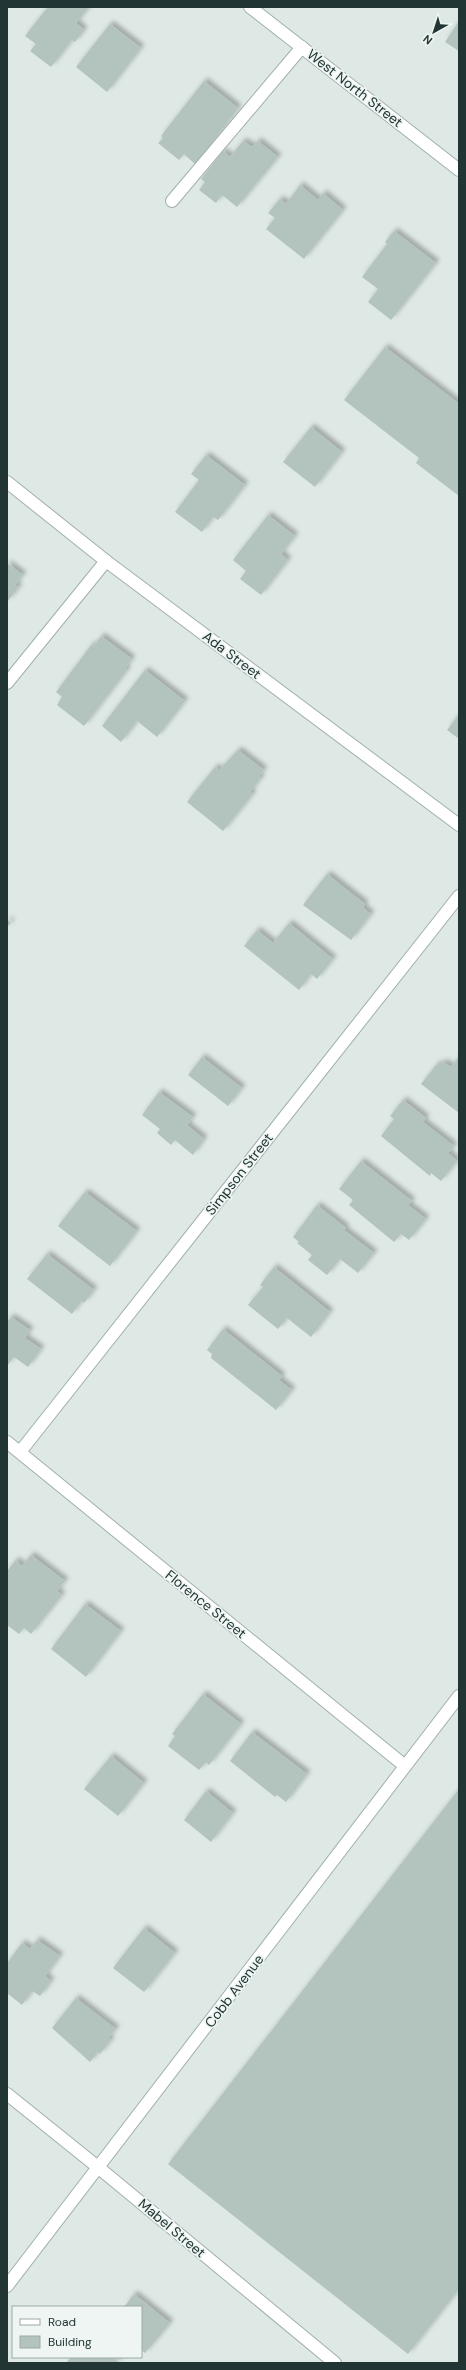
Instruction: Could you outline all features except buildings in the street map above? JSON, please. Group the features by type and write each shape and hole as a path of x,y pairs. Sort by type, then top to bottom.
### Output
{"street":[{"name":"West North Street","path":"250,7 302,46 459,170"},
{"path":"172,200 302,46"},
{"name":"Ada Street","path":"7,482 106,561 459,825"},
{"path":"7,683 106,561"},
{"name":"Simpson Street","path":"20,1452 459,896"},
{"name":"Florence Street","path":"7,1442 405,1766"},
{"name":"Cobb Avenue","path":"7,2286 99,2168 459,1696"},
{"name":"Mabel Street","path":"7,2094 335,2363"}]}
